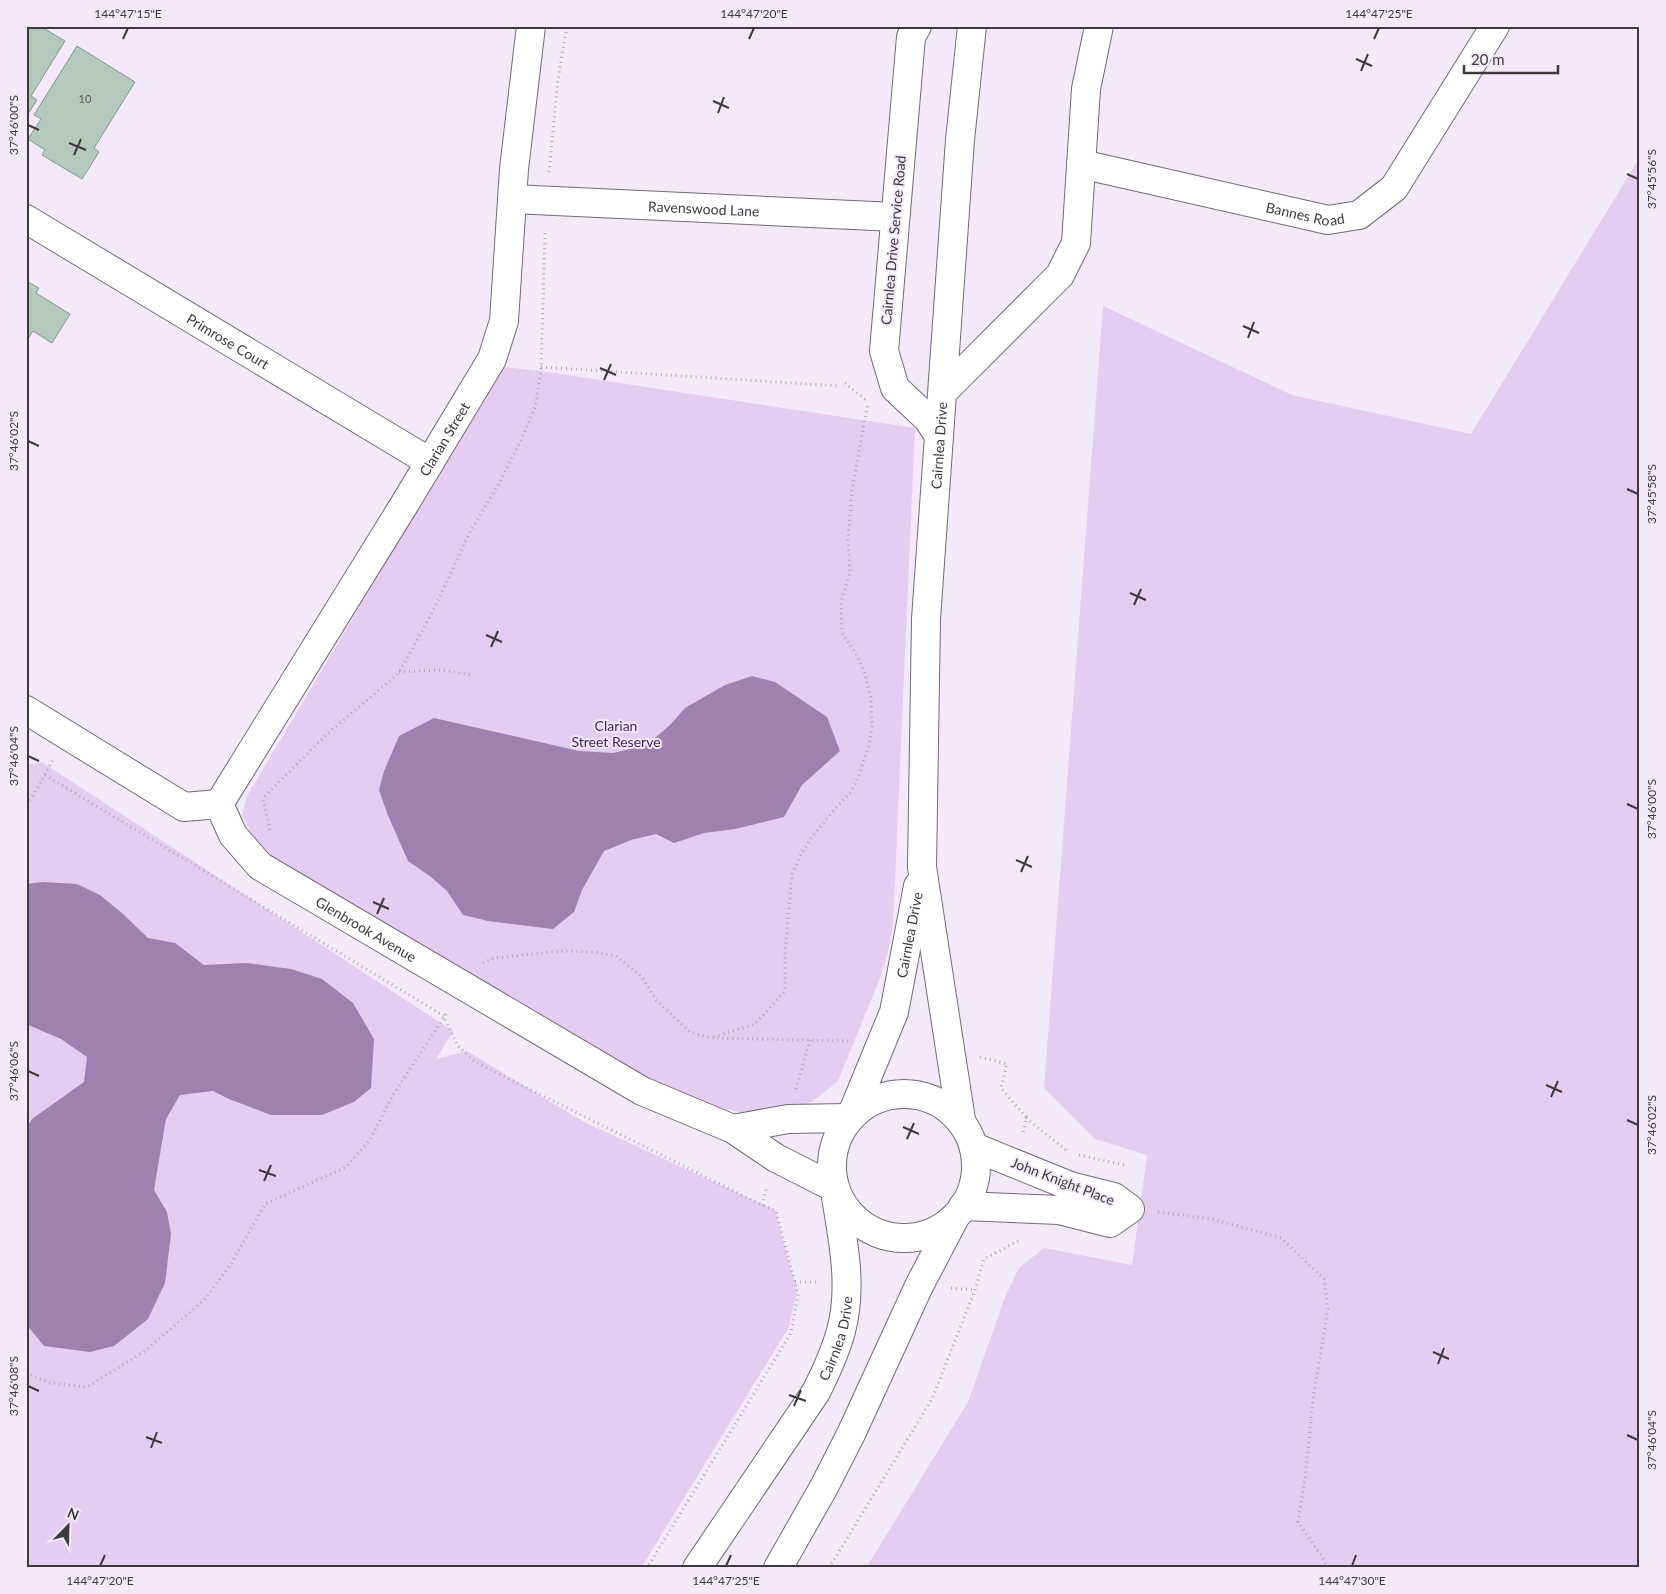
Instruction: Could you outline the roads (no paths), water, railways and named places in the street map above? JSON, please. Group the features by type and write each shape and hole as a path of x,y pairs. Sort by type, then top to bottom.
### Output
{"street":[{"name":"Clarian Street","path":"219,804 492,359 504,321 512,199 531,26"},
{"name":"Cairnlea Drive Service Road","path":"917,26 911,37 884,351 895,388 928,419 940,436"},
{"name":"Cairnlea Drive","path":"961,1120 922,867 926,619 960,140 972,26"},
{"path":"943,392 1060,275 1076,243 1086,89 1099,26"},
{"name":"Bannes Road","path":"1081,164 1328,220 1359,215 1394,188 1495,26"},
{"name":"Ravenswood Lane","path":"512,199 896,217"},
{"name":"Primrose Court","path":"26,220 430,462"},
{"path":"28,716 67,736 184,807 219,804"},
{"name":"Glenbrook Avenue","path":"219,804 232,835 260,866 642,1091 732,1129 776,1158 835,1190"},
{"name":"Cairnlea Drive","path":"850,1116 894,1012 922,867"},
{"path":"778,1568 824,1487 851,1434 919,1286 958,1213 972,1192 977,1171 974,1146 961,1120 941,1103 913,1094 888,1094 872,1099 850,1116 842,1127 832,1150 831,1166 835,1190 844,1208 862,1225 880,1235 905,1238 933,1233 958,1213"},
{"path":"732,1129 788,1119 850,1116"},
{"name":"John Knight Place","path":"958,1213 1018,1208 1059,1210 1110,1222 1130,1209 1114,1198 1070,1186 974,1146"},
{"name":"Cairnlea Drive","path":"697,1568 816,1392 831,1362 841,1330 846,1302 844,1249 835,1190"}],"park label":[{"name":"Clarian Street Reserve","path":"616,734"}]}
